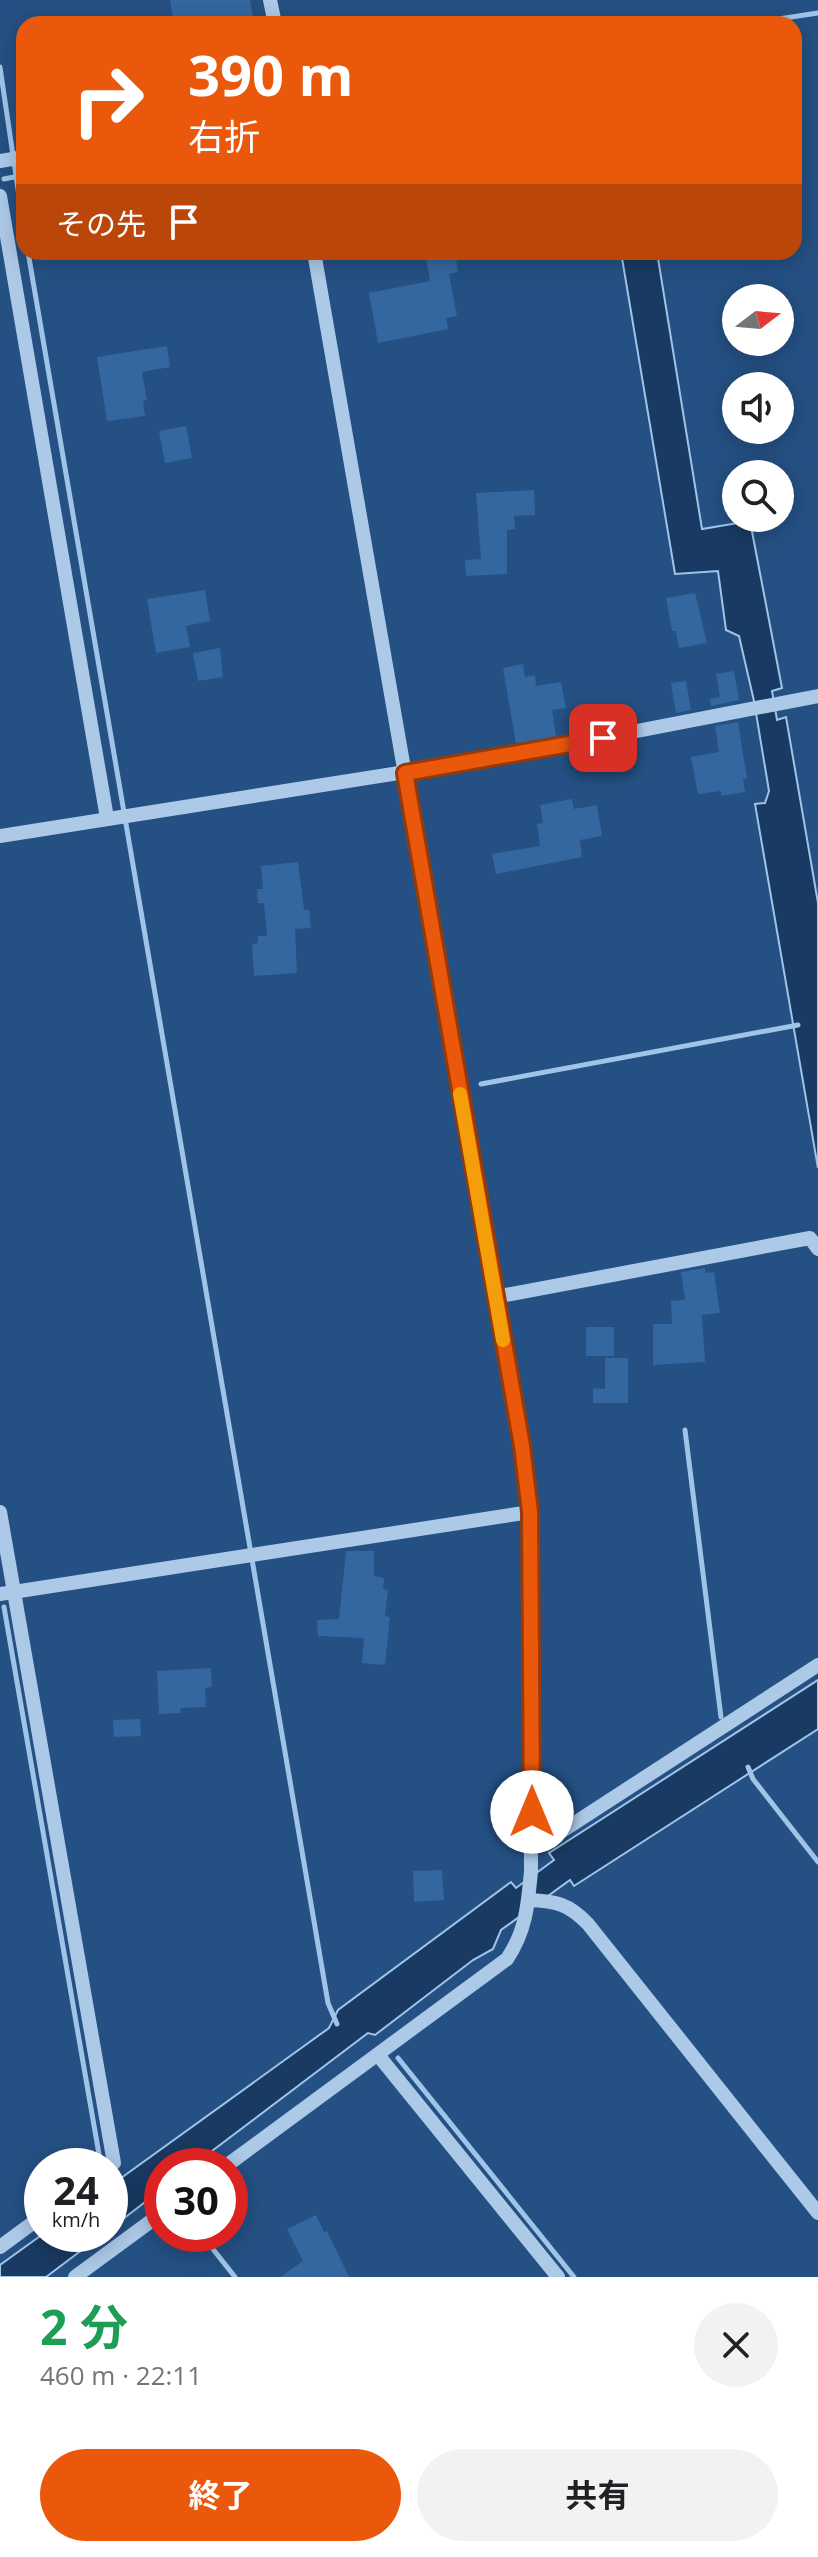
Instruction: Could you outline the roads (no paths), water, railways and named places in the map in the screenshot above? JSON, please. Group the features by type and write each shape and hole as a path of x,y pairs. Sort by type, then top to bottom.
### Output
{"street":[{"path":"0,196 112,817"},
{"path":"248,2150 507,1959 519,1941 525,1920 532,1844 530,1512 522,1446 315,260"},
{"path":"0,836 513,755 818,696"},
{"path":"495,1297 810,1238 818,1249"},
{"path":"0,1512 7,1593 111,2148"},
{"path":"7,1593 530,1512"},
{"path":"532,1844 550,1839 818,1665"},
{"path":"529,1900 555,1901 575,1910 588,1924 818,2213"},
{"path":"378,2055 558,2277"},
{"path":"75,2277 144,2226"},
{"path":"0,2247 24,2229"}],"water":[{"path":"622,260 658,260 702,529 722,526 722,532 752,532 782,688 772,691 777,720 786,717 818,903 818,1168 755,804 765,803 769,791 754,701 739,636 726,630 718,571 675,574"},
{"path":"818,1680 818,1729 574,1886 570,1880 501,1930 493,1949 473,1960 375,2035 368,2033 216,2148 163,2148 329,2028 338,2010 511,1882 516,1888 554,1860 549,1853"},
{"path":"144,2161 144,2203 128,2215 128,2173"},
{"path":"24,2248 24,2252 79,2252 46,2277 0,2277 0,2265"}],"waterway":[{"path":"798,16 818,13"},
{"path":"0,67 16,176"},
{"path":"4,179 16,177"},
{"path":"29,260 328,2003 337,2024"},
{"path":"481,1084 798,1025"},
{"path":"685,1430 721,1717"},
{"path":"4,1607 98,2148"},
{"path":"748,1767 753,1779 818,1862"},
{"path":"398,2058 574,2277"},
{"path":"215,2252 235,2277"}]}
